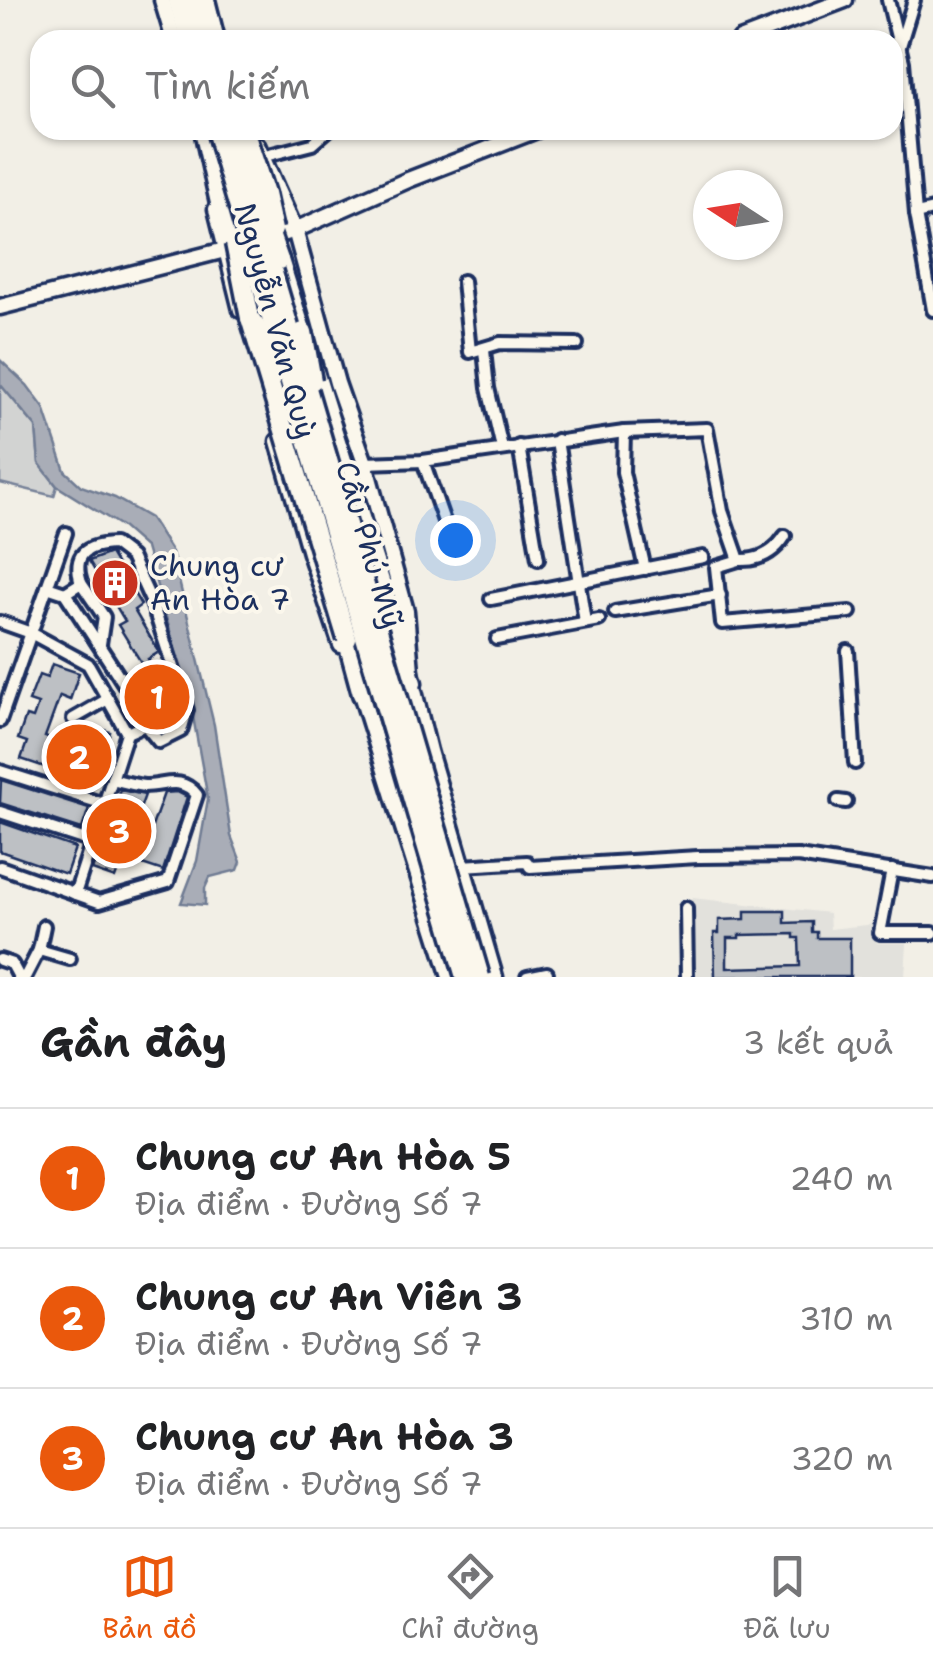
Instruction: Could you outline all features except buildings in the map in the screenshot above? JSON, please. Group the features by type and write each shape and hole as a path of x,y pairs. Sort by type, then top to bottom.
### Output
{"main road":[{"path":"166,0 175,30"},
{"path":"178,0 187,30"},
{"path":"194,0 202,30"},
{"path":"208,0 216,30"},
{"name":"Cầu Phú Mỹ","path":"204,140 229,247 347,639"},
{"name":"Cầu Phú Mỹ","path":"215,140 229,247"},
{"name":"Cầu Phú Mỹ","path":"217,140 463,977"},
{"name":"Cầu Phú Mỹ","path":"235,140 483,977"},
{"name":"Cầu Phú Mỹ","path":"236,140 280,260 394,627"},
{"name":"Cầu Phú Mỹ","path":"247,140 280,260"},
{"name":"Cầu Phú Mỹ","path":"250,318 282,363 463,977"},
{"name":"Cầu Phú Mỹ","path":"303,332 309,370 483,977"},
{"name":"Nguyễn Văn Quỳ","path":"394,627 412,683"},
{"name":"Nguyễn Văn Quỳ","path":"347,639 362,694"}],"street":[{"path":"766,30 845,0"},
{"path":"888,0 896,30"},
{"path":"903,37 914,0"},
{"path":"903,78 916,214 933,310"},
{"name":"Nguyễn Văn Quỳ","path":"255,140 296,230 338,384 365,463 406,611 412,683 495,977"},
{"path":"261,157 318,140"},
{"path":"0,307 296,230 511,140"},
{"path":"916,214 933,210"},
{"name":"Nguyễn Văn Quỳ","path":"229,247 321,588 362,694 450,977"},
{"path":"463,281 470,352 500,343 577,344"},
{"path":"484,350 502,448"},
{"path":"365,463 423,461 624,432 706,429 722,511 738,560"},
{"path":"624,432 623,472 645,569"},
{"path":"557,440 585,622"},
{"path":"519,446 538,559"},
{"path":"423,461 454,550"},
{"path":"0,721 66,533"},
{"path":"785,536 776,550 716,567 722,623 850,612"},
{"path":"47,587 66,593 98,643 114,666 139,707 145,724 159,742 182,731 186,710 152,603 131,557 114,544 102,544 80,557 76,564 81,583 104,618 98,643 88,664"},
{"path":"491,599 704,557"},
{"path":"66,593 81,583"},
{"path":"615,612 720,595"},
{"path":"498,640 599,620"},
{"path":"0,622 31,632 88,664 114,666"},
{"path":"848,651 855,764"},
{"path":"88,664 127,733"},
{"path":"73,719 108,699"},
{"path":"74,894 127,733 145,724"},
{"path":"0,772 104,804"},
{"path":"0,867 98,902 168,882 196,795 190,787 171,780 139,786 112,779"},
{"path":"404,822 445,808"},
{"path":"0,812 92,842"},
{"path":"462,866 526,862 530,867 785,856 933,877"},
{"path":"892,870 880,933 933,933"},
{"path":"686,908 688,977"},
{"path":"0,960 12,964 22,977 39,950 44,926"},
{"path":"39,950 70,960"},
{"path":"527,977 547,974"}],"shaded area":[{"path":"0,360 27,385 44,408 65,471 81,486 115,498 150,518 172,552 214,725 231,836 241,862 238,870 210,877 205,905 181,903 197,861 208,799 190,700 146,548 121,526 57,486 39,463 36,427 0,384"},
{"path":"0,384 36,427 39,463 57,486 54,496 0,483"},
{"path":"692,898 829,913 830,929 876,924 877,943 907,943 905,977 693,977"}],"place":[{"name":"Chung cư An Hòa 7","path":"115,583"},
{"name":"Chung cư An Hòa 5","path":"157,697"},
{"name":"Chung cư An Viên 3","path":"79,757"},
{"name":"Chung cư An Hòa 3","path":"119,831"}]}
